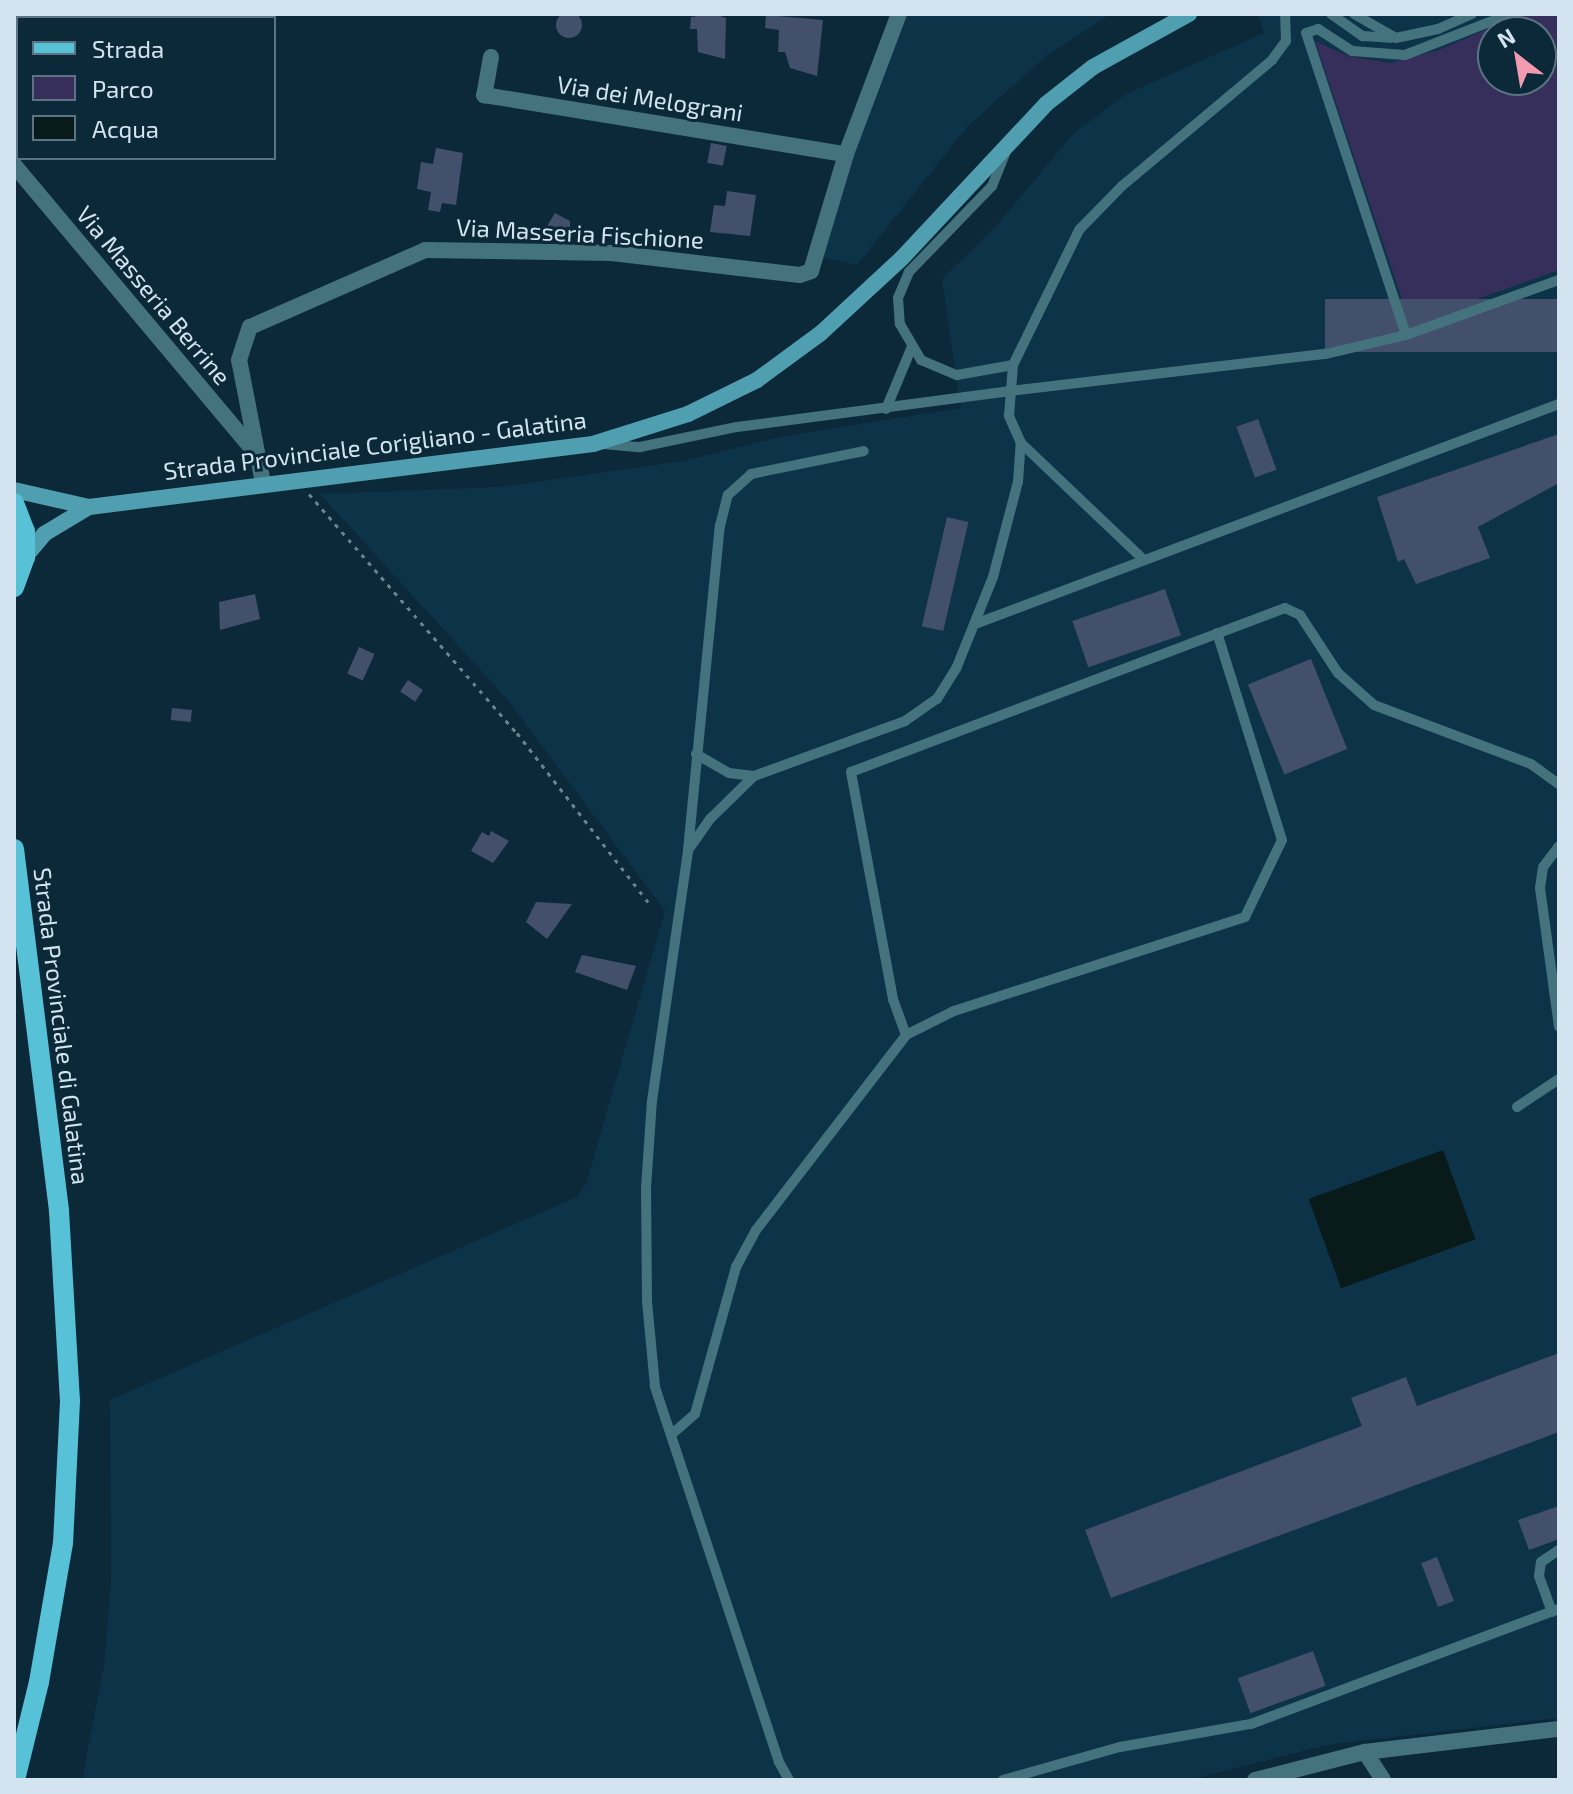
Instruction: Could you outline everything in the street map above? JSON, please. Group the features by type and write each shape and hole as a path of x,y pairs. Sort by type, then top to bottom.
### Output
{"main road":[{"name":"Strada Provinciale Corigliano - Galatina","path":"14,490 89,507 593,444 688,414 757,380 821,333 902,258 1046,104 1093,67 1189,14"},
{"path":"14,503 25,531 25,557 14,587"},
{"name":"Strada Provinciale Corigliano - Galatina","path":"25,557 44,534 89,507"},
{"name":"Strada Provinciale di Galatina","path":"14,849 59,1211 70,1401 63,1543 39,1682 15,1780"}],"street":[{"name":"Via Masseria Fischione","path":"263,483 239,360 250,327 425,250 612,253 800,275 811,271 846,154 899,14"},
{"name":"Via dei Melograni","path":"491,57 484,95 846,154"},
{"name":"Via Masseria Berrine","path":"14,165 258,456"},
{"path":"1255,1780 1365,1752 1559,1729"},
{"path":"1365,1752 1383,1780"}],"lane":[{"path":"1144,560 1021,443 1009,416 1013,365 1079,230 1122,186 1272,60 1286,41 1285,14"},
{"path":"1331,14 1363,36 1396,38 1438,29 1472,14"},
{"path":"1354,14 1396,38"},
{"path":"1406,335 1306,33 1318,29 1352,51 1405,55 1510,14"},
{"path":"1008,146 992,186 909,272 898,298 900,324 911,349 921,360 957,375 1013,365"},
{"path":"593,444 640,447 737,427 1326,354 1406,335 1559,280"},
{"path":"886,409 911,349"},
{"path":"975,624 1559,404"},
{"path":"688,850 710,819 754,776 905,721 937,699 975,624 1018,482 1021,443"},
{"path":"789,1780 779,1762 655,1386 647,1301 646,1188 652,1101 688,850 720,526 728,495 751,474 864,451"},
{"path":"906,1035 893,999 851,772 1285,608 1300,615 1338,673 1374,705 1531,764 1559,784"},
{"path":"672,1434 695,1414 736,1267 756,1230 906,1035 954,1011 1245,917 1282,840 1217,633"},
{"path":"696,754 729,773 754,776"},
{"path":"1559,846 1543,867 1540,888 1555,975 1559,1027"},
{"path":"1517,1107 1559,1079"},
{"path":"1003,1780 1120,1747 1251,1724 1555,1611 1539,1576 1541,1562 1559,1550"}],"path":[{"path":"296,479 517,733 649,903"}],"shaded area":[{"path":"904,14 1111,14 1046,56 968,126 857,265 821,257 846,169"},
{"path":"1258,14 1559,14 1559,1718 1326,1745 1189,1780 82,1780 104,1666 111,1584 110,1400 577,1197 586,1184 665,911 507,699 320,494 499,487 683,461 780,437 961,408 942,279 998,224 1074,133 1126,94 1264,33"}],"green space":[{"path":"1559,14 1559,270 1410,323 1315,41 1348,56 1390,63 1439,50 1477,34 1477,96 1557,96 1557,16 1517,16"}],"water":[{"path":"1443,1150 1475,1239 1341,1288 1309,1199"}],"building":[{"path":"569,12 578,16 582,25 578,34 569,38 560,34 556,25 560,16"},
{"path":"714,14 726,18 725,59 698,52 697,29 690,29 691,17"},
{"path":"766,15 823,20 817,76 790,68 785,52 778,52 779,30 765,28"},
{"path":"711,143 727,146 723,166 707,163"},
{"path":"436,148 463,153 456,205 442,203 440,212 428,210 431,192 417,189 421,162 433,164"},
{"path":"727,191 756,195 750,236 710,232 714,205 725,206"},
{"path":"555,213 570,221 570,231 544,231"},
{"path":"1325,299 1559,299 1559,352 1325,352"},
{"path":"1258,419 1276,470 1255,478 1236,427"},
{"path":"1559,434 1559,483 1478,527 1490,558 1416,584 1404,559 1398,562 1377,497"},
{"path":"947,517 968,522 943,631 922,626"},
{"path":"1165,589 1181,635 1088,667 1072,621"},
{"path":"255,594 260,619 220,630 219,602"},
{"path":"359,647 375,654 363,680 347,673"},
{"path":"1311,659 1347,749 1284,774 1248,684"},
{"path":"408,680 423,690 415,702 400,692"},
{"path":"172,708 192,710 191,722 171,720"},
{"path":"491,831 509,841 493,863 471,851 482,832 489,836"},
{"path":"536,902 572,904 547,939 526,922"},
{"path":"582,955 636,966 627,990 575,972"},
{"path":"1559,1353 1559,1432 1111,1598 1085,1530 1362,1426 1351,1398 1406,1377 1417,1406"},
{"path":"1559,1506 1559,1539 1529,1550 1518,1520"},
{"path":"1437,1557 1454,1601 1438,1607 1421,1563"},
{"path":"1313,1651 1326,1686 1250,1713 1238,1678"}]}
